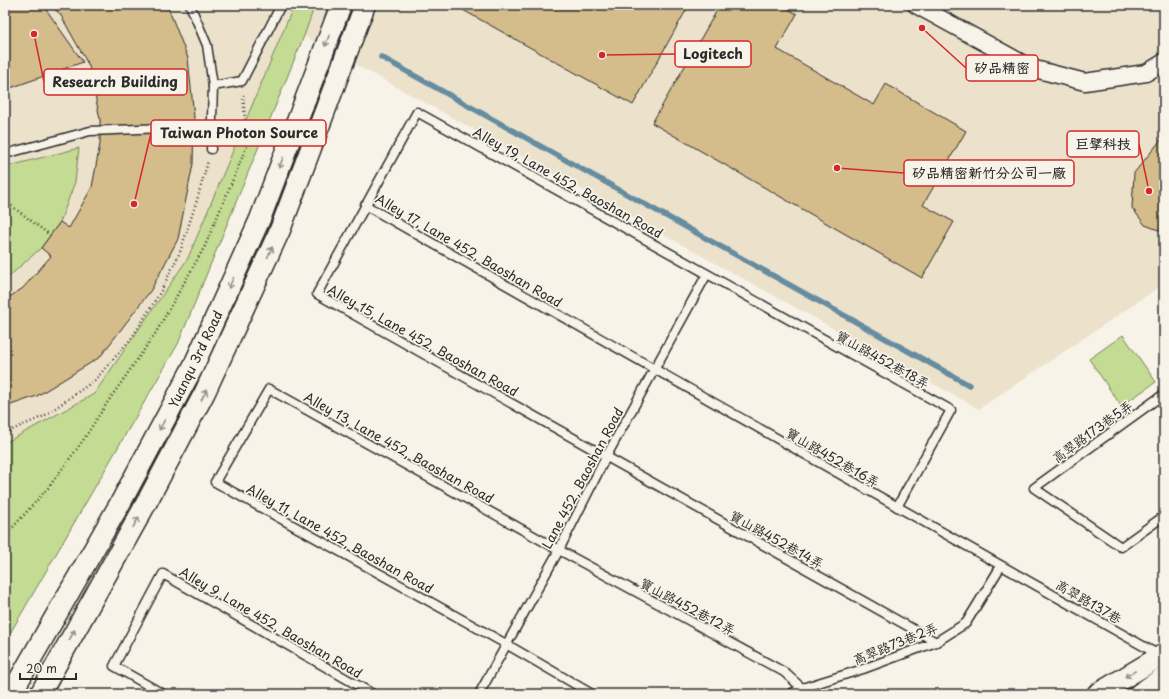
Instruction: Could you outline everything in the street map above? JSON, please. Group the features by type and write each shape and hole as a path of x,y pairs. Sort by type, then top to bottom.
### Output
{"street":[{"name":"Yuanqu 3rd Road","path":"10,694 122,500 193,367 260,219 341,5"},
{"name":"Yuanqu 3rd Road","path":"40,694 138,518 209,385 280,230 364,5"},
{"path":"916,5 1031,68 1085,82 1146,73 1164,62"},
{"path":"1097,694 1163,656"},
{"path":"1139,694 1164,677"}],"lane":[{"path":"190,5 207,45 214,86 211,149"},
{"path":"214,86 242,80 282,5"},
{"name":"Alley 17, Lane 452, Baoshan Road","path":"417,112 365,205 654,368"},
{"name":"Alley 19, Lane 452, Baoshan Road","path":"417,112 707,274"},
{"path":"5,154 90,131 212,126"},
{"name":"Alley 15, Lane 452, Baoshan Road","path":"365,205 316,294 606,456"},
{"name":"Lane 452, Baoshan Road","path":"479,694 558,550 606,456 707,274"},
{"name":"寶山路452巷18弄","path":"707,274 951,410 897,506"},
{"name":"寶山路452巷16弄","path":"654,368 1001,566"},
{"name":"Alley 13, Lane 452, Baoshan Road","path":"245,430 269,389 558,550"},
{"name":"高翠路173巷5弄","path":"1164,394 1034,488 1120,547 1164,516"},
{"name":"Alley 11, Lane 452, Baoshan Road","path":"245,430 215,482 506,644"},
{"name":"寶山路452巷14弄","path":"606,456 936,642"},
{"name":"寶山路452巷12弄","path":"558,550 784,672 802,688"},
{"name":"高翠路73巷2弄","path":"790,694 802,688 863,669 936,642 966,623 1001,566"},
{"name":"高翠路137巷","path":"1001,566 1163,656"},
{"name":"Alley 9, Lane 452, Baoshan Road","path":"163,694 114,666 163,574 373,694"},
{"path":"506,644 592,694"}],"path":[{"path":"5,536 48,488 82,442 155,334 205,246 247,146 242,80"},
{"path":"5,433 44,416 95,380 130,339 161,291 180,252 197,200 211,149"},
{"path":"5,201 50,235"}],"shaded area":[{"path":"5,5 1164,5 1164,284 979,409 304,36 178,344 5,642"}],"green space":[{"path":"294,5 315,5 304,36 178,344 5,642 5,443 94,394 188,258"},
{"path":"79,148 75,182 60,222 41,248 5,280 5,167"},
{"path":"1123,335 1156,382 1121,406 1089,359"}],"building":[{"path":"5,5 43,5 83,62 5,90"},
{"path":"50,5 167,5 188,58 194,117 193,164 178,239 151,290 100,357 37,396 5,407 5,300 23,288 51,256 41,248 60,222 69,228 92,187 100,144 100,119 89,66 60,14"},
{"path":"454,5 689,5 633,105"},
{"path":"720,5 781,5 797,14 777,49 874,105 886,84 966,131 923,205 954,222 922,278 652,123"},
{"path":"1164,136 1164,232 1145,225 1132,208 1134,173"}],"waterway":[{"path":"381,57 969,385"}],"place":[{"name":"矽品精密","path":"922,28"},
{"name":"Research Building","path":"34,34"},
{"name":"Logitech","path":"602,55"},
{"name":"矽品精密新竹分公司一廠","path":"837,168"},
{"name":"巨擘科技","path":"1149,191"},
{"name":"Taiwan Photon Source","path":"134,204"}]}
